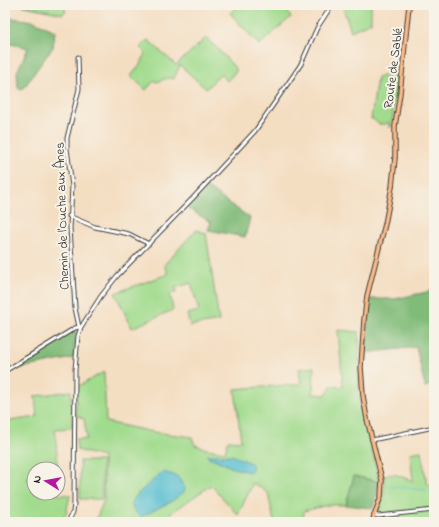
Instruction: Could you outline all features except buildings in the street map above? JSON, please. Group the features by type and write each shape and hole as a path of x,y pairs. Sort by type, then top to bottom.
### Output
{"main road":[{"name":"Route de Sablé","path":"372,522 381,496 382,480 366,419 363,396 361,367 364,320 367,296 391,193 394,168 395,134 409,5"}],"street":[{"path":"68,522 74,503 75,370 80,327 109,286 255,131 301,64 317,28 332,5"},
{"name":"Chemin de l'Ouche aux Ânes","path":"78,57 79,89 67,149 72,193 69,216 74,293 80,327"},
{"path":"69,216 95,227 129,234 149,244"},
{"path":"5,371 75,328 80,327"},
{"path":"372,440 434,427"},
{"path":"374,515 378,516 434,510"}],"green space":[{"path":"20,5 61,5 66,10 63,14"},
{"path":"239,5 281,5 291,17 259,45 230,13"},
{"path":"340,5 371,5 371,22 351,31 343,8"},
{"path":"5,17 34,21 55,31 53,47 23,89 18,88 17,72 28,48 7,43 5,39"},
{"path":"206,38 237,70 227,81 220,74 206,89 180,65 174,79 170,78 158,82 154,81 146,90 131,76 142,62 145,53 140,48 148,40 176,65"},
{"path":"396,72 399,72 391,127 389,127 389,122 381,124 371,119 377,78 387,74 395,79"},
{"path":"206,187 250,218 245,237 208,230 211,222 187,208"},
{"path":"196,230 206,233 219,321 190,326 187,314 199,311 191,283 175,288 177,291 170,294 173,310 132,328 115,293 168,274 164,265"},
{"path":"431,291 434,306 434,384 425,387 416,347 365,353 370,299 395,299"},
{"path":"338,330 359,332 359,392 361,410 379,482 354,476 346,505 328,505 304,511 303,522 274,522 268,493 253,483 238,515 211,485 158,522 138,522 133,518 128,522 95,522 104,500 103,457 77,450 76,439 87,439 84,419 76,415 77,387 104,372 106,422 153,432 192,437 195,445 225,452 228,440 241,441 235,389 301,384 299,369 314,367 313,394 326,395 331,386 343,387"},
{"path":"74,331 77,331 73,358 21,368 21,366"},
{"path":"71,391 72,428 55,429 57,461 26,461 26,501 66,501 66,495 70,495 66,514 60,522 5,522 5,465 9,421 37,417 35,396"},
{"path":"421,451 427,484 434,486 434,522 397,522 397,512 377,513 384,493 384,476 394,474 413,481 410,453"},
{"path":"80,461 102,461 102,499 80,499"},
{"path":"354,476 379,482 373,508 346,505"}],"water":[{"path":"207,455 233,455 250,463 252,465 251,471 249,472 233,468 208,457"},
{"path":"162,472 177,476 185,488 184,492 172,501 141,517 134,511 131,503 141,491"}],"waterway":[{"path":"386,486 434,491"}]}
